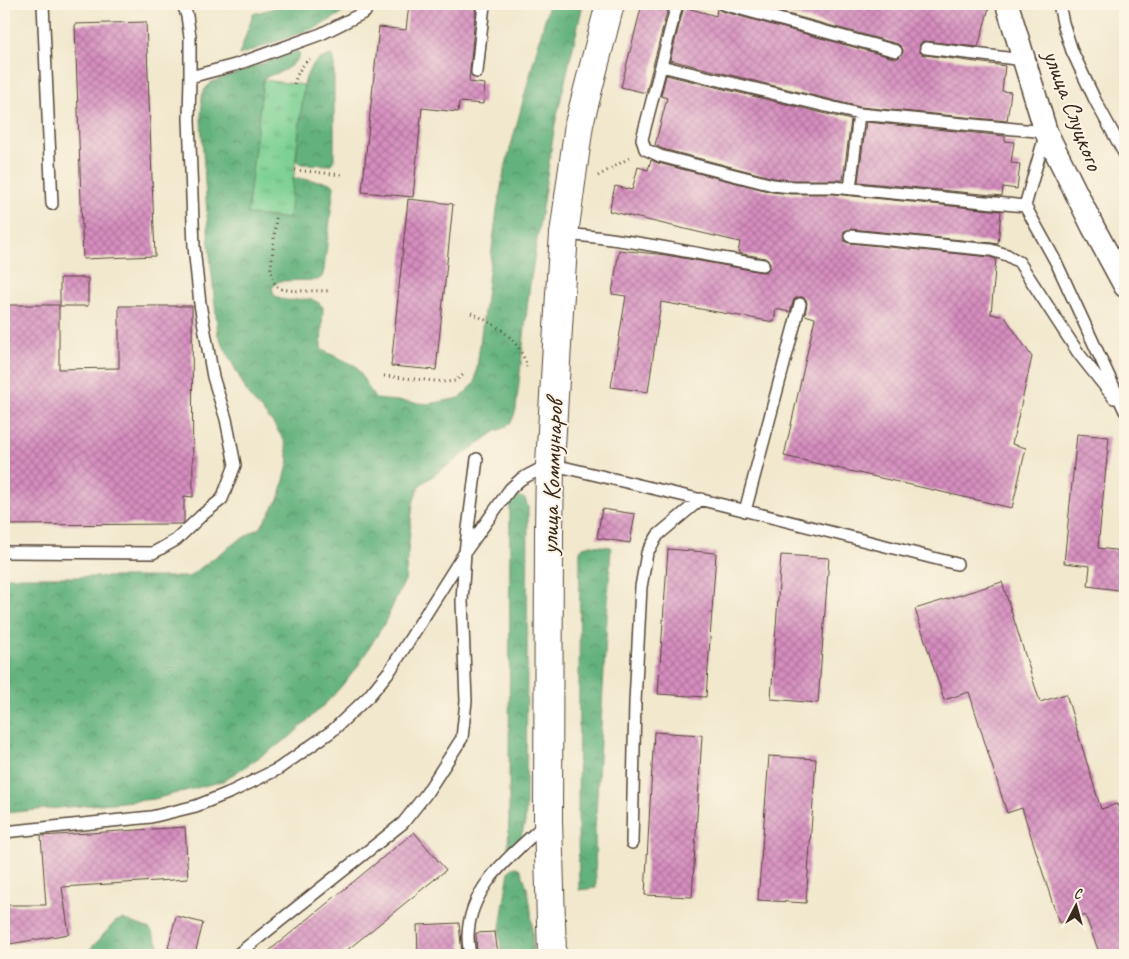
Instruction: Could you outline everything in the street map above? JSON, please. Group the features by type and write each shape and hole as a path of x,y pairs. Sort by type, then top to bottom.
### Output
{"main road":[{"name":"улица Коммунаров","path":"552,955 548,821 549,543 550,464 560,287 564,234 579,124 610,4"}],"street":[{"name":"улица Слуцкого","path":"1006,4 1046,132 1125,286"}],"lane":[{"path":"43,4 52,204"},
{"path":"4,552 153,553 176,540 222,499 235,465 226,419 213,377 200,304 193,237 189,120 190,37 183,4"},
{"path":"477,72 484,4"},
{"path":"678,4 642,139 645,150 660,156 773,185 833,187 1025,206"},
{"path":"723,4 896,52"},
{"path":"1059,4 1072,51 1095,100 1125,155"},
{"path":"190,78 235,65 320,34 365,12"},
{"path":"926,48 1024,60"},
{"path":"661,66 859,114 1046,132 1025,206 1056,262 1125,411"},
{"path":"850,189 859,114"},
{"path":"564,234 633,243 763,265"},
{"path":"850,236 991,250 1007,255 1019,262 1079,354 1125,411"},
{"path":"745,511 800,304"},
{"path":"237,955 403,823 426,794 462,738 466,702 462,601 465,552 477,459"},
{"path":"4,832 151,817 196,806 231,792 278,769 332,731 369,696 392,669 465,552 510,488 521,479 550,464 701,499 957,564"},
{"path":"632,843 640,588 647,553 658,535 701,499"},
{"path":"470,955 468,935 477,897 488,880 507,859 548,821"}],"path":[{"path":"294,84 300,68 313,57"},
{"path":"592,179 645,150"},
{"path":"295,170 343,175"},
{"path":"276,218 271,268 276,286 284,290 331,290"},
{"path":"470,313 496,326 515,344 523,356 528,369 527,379"},
{"path":"384,376 446,382 455,381 463,376"}],"green space":[{"path":"288,4 353,4 347,10 320,26 239,55 253,14"},
{"path":"549,4 583,4 555,124 529,291 516,409 512,421 507,426 496,431 420,485 413,503 405,580 384,624 356,669 332,697 290,737 223,781 154,799 4,813 4,577 188,577 236,542 261,527 280,496 289,461 285,442 273,423 249,396 218,335 209,245 201,120 202,95 205,89 212,82 297,51 300,54 288,68 263,80 247,214 289,219 293,178 327,182 334,186 322,277 318,280 279,281 272,288 274,295 280,299 287,300 313,300 323,307 321,348 356,366 375,399 429,404 460,398 475,383 497,210 504,172"},
{"path":"332,55 334,58 334,160 330,165 301,164 296,160 304,85 313,65 321,59"},
{"path":"263,80 304,85 289,219 247,214"},
{"path":"510,495 525,499 528,507 526,808 525,823 521,837 508,848 509,819"},
{"path":"591,545 611,547 595,831 596,888 579,890 580,551 583,547"},
{"path":"516,867 520,869 530,900 533,955 502,955 499,934 509,871"},
{"path":"122,919 150,929 165,955 85,955 115,922"}],"building":[{"path":"409,4 476,4 469,82 485,84 483,104 459,102 458,112 422,108 413,197 362,192 379,27 406,30"},
{"path":"642,4 669,4 646,93 621,87"},
{"path":"751,4 975,4 989,8 978,47 923,41 920,44 919,50 921,54 925,55 1005,66 1002,91 1011,92 1007,121 860,107 670,60 684,7 716,16 717,8 721,11 894,58 898,58 903,53 903,49 898,44"},
{"path":"146,22 155,256 83,259 75,24"},
{"path":"666,75 851,120 843,180 791,180 774,178 663,149 655,145 667,98 661,96"},
{"path":"866,122 1005,136 1005,141 1014,142 1011,163 1020,164 1017,189 1003,187 1002,196 858,182"},
{"path":"651,160 772,192 833,194 1001,211 998,244 851,229 844,231 843,236 845,242 849,243 996,259 991,314 1005,317 1032,357 1012,444 1026,448 1012,508 784,456 815,318 805,315 807,303 806,299 802,297 794,299 790,312 776,309 774,322 661,302 648,392 611,387 626,296 612,294 619,250 666,255 762,272 766,272 770,267 770,262 765,258 738,253 740,242 609,211 615,186 632,190 638,167 648,170"},
{"path":"408,199 453,204 436,370 391,366"},
{"path":"60,278 88,278 88,306 60,306"},
{"path":"4,305 59,305 59,369 119,368 119,306 192,306 193,497 184,496 184,522 181,524 4,525"},
{"path":"1077,434 1109,437 1098,548 1122,551 1118,590 1088,586 1090,566 1064,563"},
{"path":"602,509 635,514 630,543 597,538"},
{"path":"668,549 716,553 706,697 658,694"},
{"path":"781,555 829,558 818,703 771,699"},
{"path":"1002,582 1040,702 1066,694 1101,809 1117,804 1125,830 1125,955 1100,955 1085,915 1059,923 1022,808 1007,813 969,692 944,700 915,609"},
{"path":"654,732 702,735 692,897 645,895"},
{"path":"769,756 816,759 806,903 758,900"},
{"path":"185,827 188,879 62,887 69,934 4,945 4,905 46,905 41,836"},
{"path":"414,832 446,870 341,955 264,955"},
{"path":"176,916 203,923 195,954 168,948"},
{"path":"459,923 462,955 418,955 417,925"},
{"path":"495,932 498,955 477,955 476,933"}]}
